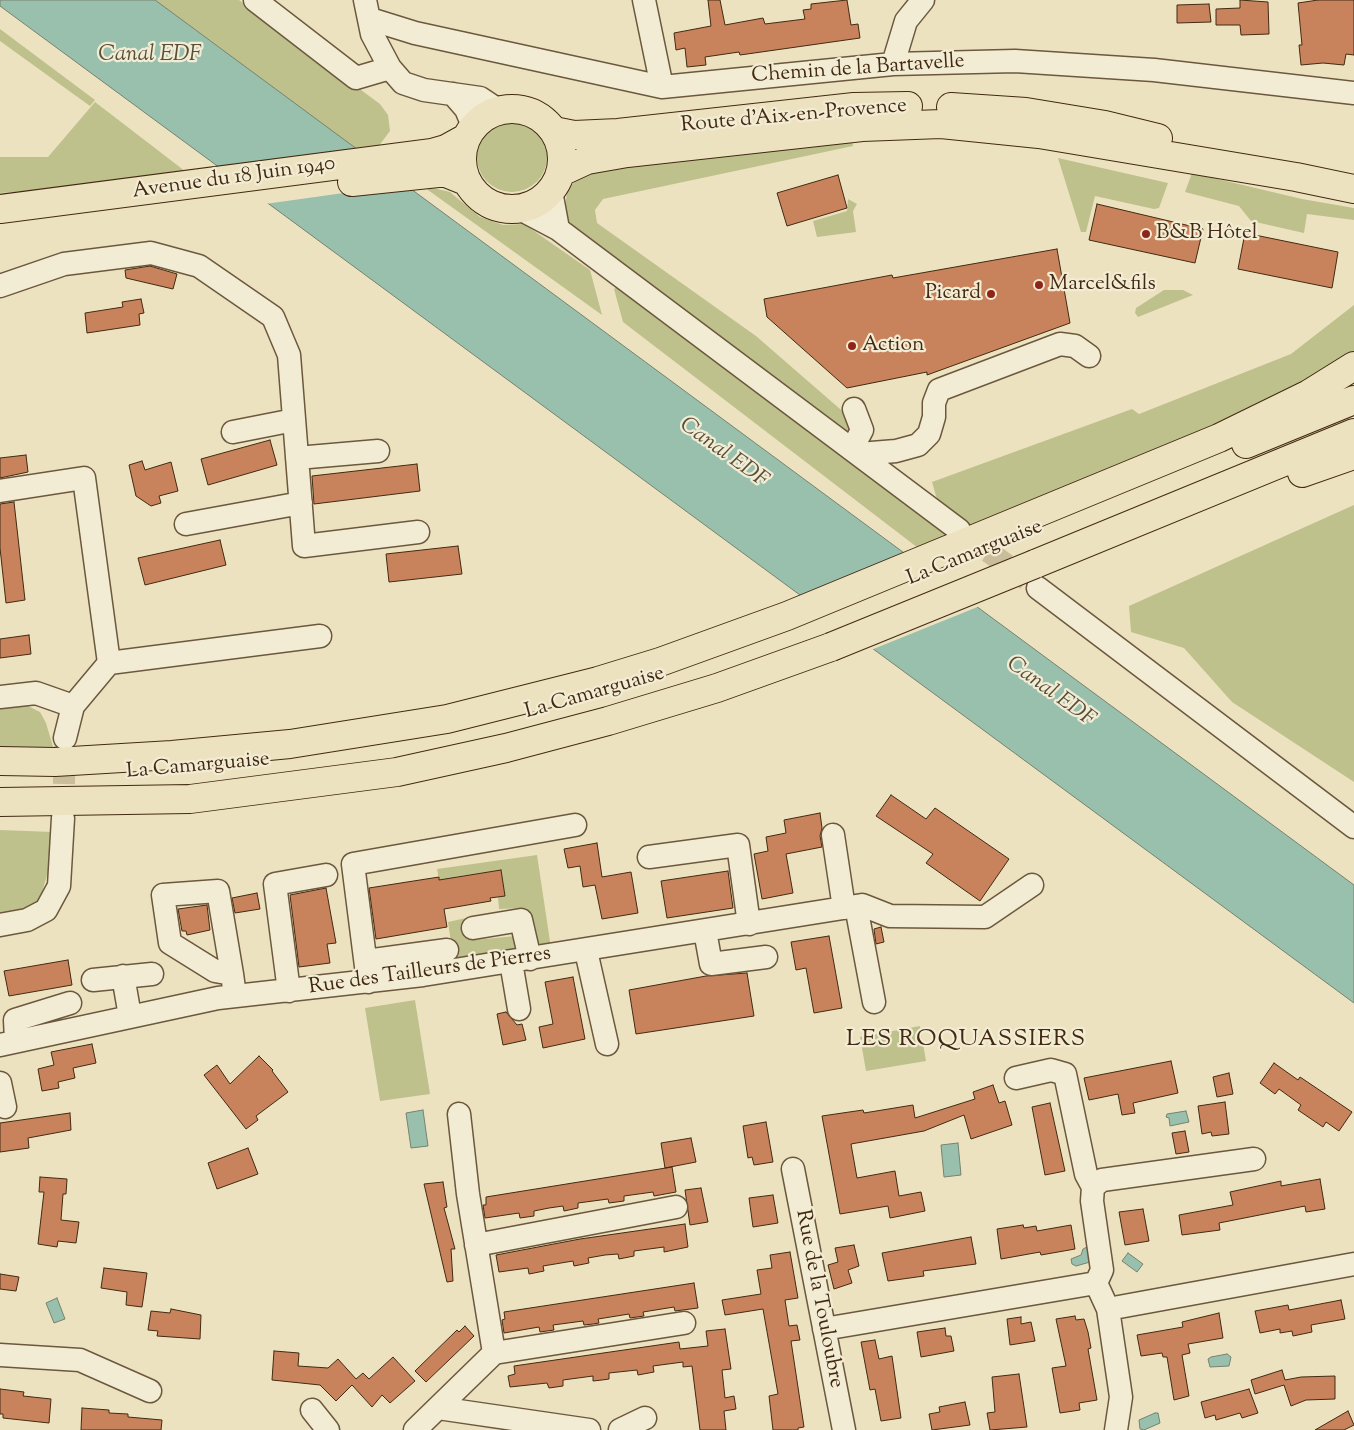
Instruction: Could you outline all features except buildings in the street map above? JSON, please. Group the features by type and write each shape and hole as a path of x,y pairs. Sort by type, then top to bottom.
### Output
{"main road":[{"name":"Route d'Aix-en-Provence","path":"554,131 574,135 618,133 854,107 941,106 1026,112 1105,125 1296,177"},
{"path":"514,108 530,111 543,119 554,131 560,144 562,158 556,182 535,204 520,209 504,209 488,204 475,194 466,181 462,167 462,152 469,132 484,116 498,110 514,108"},
{"name":"Route d'Aix-en-Provence","path":"556,182 587,160 627,153 862,127 941,124 1039,134 1296,177 1354,189"},
{"name":"Avenue du 18 Juin 1940","path":"0,223 244,194 435,163 446,149 469,132"},
{"name":"Avenue du 18 Juin 1940","path":"0,209 207,183 435,163 446,172 466,181"},
{"path":"1161,470 1309,394 1354,366"},
{"path":"1161,470 1354,400"},
{"path":"1128,526 1354,433"},
{"path":"1128,526 1308,472 1354,455"},
{"name":"La Camarguaise","path":"0,775 99,775 190,769 296,757 471,728 606,692 695,664 793,620 954,558 1161,470"},
{"name":"La Camarguaise","path":"0,802 190,799 397,772 506,748 608,721 717,688 1036,576 1128,526"},
{"path":"0,761 54,762 172,756 290,744 447,719 535,698 660,662 793,620"}],"street":[{"path":"255,0 356,78 390,68"},
{"path":"644,0 662,88"},
{"path":"892,64 906,22 923,0"},
{"path":"368,9 372,34 390,68 403,83 424,90 480,98 498,110"},
{"name":"Chemin de la Bartavelle","path":"368,9 415,33 450,39 662,88 892,64 1015,61 1154,70 1354,93"},
{"path":"453,94 466,109 469,132"},
{"path":"556,182 558,230"},
{"path":"0,201 120,194"},
{"path":"520,209 558,230 959,530"},
{"path":"0,286 64,264 151,253 199,266 273,317 289,355 304,546 418,532"},
{"path":"855,451 896,450 918,445 929,434 934,417 934,403 939,390 1060,344 1075,346 1089,356"},
{"path":"854,409 862,430 855,451"},
{"path":"233,432 294,420"},
{"path":"297,458 378,451"},
{"path":"0,491 84,478 109,663"},
{"path":"186,524 301,503"},
{"path":"1036,576 1354,827"},
{"path":"65,738 73,706 109,663 320,636"},
{"path":"0,697 36,693 73,706"},
{"path":"0,925 27,920 46,910 59,886 63,818"},
{"path":"447,950 367,971 353,864 575,825"},
{"path":"833,835 854,907 874,1002"},
{"path":"649,857 738,845 749,924"},
{"path":"288,991 275,884 326,875"},
{"path":"854,907 890,916 984,917 1032,885"},
{"name":"Rue des Tailleurs de Pierres","path":"8,1043 130,1016 235,996 288,991 367,971 520,961 854,907"},
{"path":"473,928 521,920 519,1008"},
{"path":"705,931 711,964 766,957"},
{"path":"586,951 607,1044"},
{"path":"93,980 152,974"},
{"path":"232,974 235,996"},
{"path":"123,976 130,1016"},
{"path":"8,1043 15,1020 70,1002"},
{"path":"1016,1078 1051,1070 1065,1074 1086,1174 1093,1187 1092,1202 1102,1270 1096,1282 1108,1310 1121,1397 1116,1430"},
{"path":"0,1083 5,1106"},
{"path":"459,1114 468,1194 494,1352"},
{"path":"1093,1187 1102,1180 1254,1159"},
{"name":"Rue de la Touloubre","path":"793,1169 844,1430"},
{"path":"476,1245 676,1207"},
{"path":"1108,1310 1354,1264"},
{"path":"824,1329 1096,1282"},
{"path":"415,1430 494,1352 684,1323"},
{"path":"0,1355 80,1360 150,1391"},
{"path":"438,1408 589,1430"},
{"path":"312,1410 328,1430"},
{"path":"620,1430 645,1418"}],"shaded area":[{"path":"155,0 239,0 380,104 388,115 390,131 369,159"},
{"path":"0,29 95,100 90,106 0,41"},
{"path":"95,102 194,178 0,193 0,157 48,157"},
{"path":"512,122 525,125 537,132 544,144 547,157 544,170 537,182 525,189 512,192 499,189 487,182 480,170 477,157 480,144 487,132 499,125"},
{"path":"852,138 853,146 603,199 595,210 597,223 756,336 855,422 848,436 578,232 564,215 567,192 579,175 602,166"},
{"path":"1058,158 1168,183 1159,208 1154,209 1095,196 1086,232 1081,232"},
{"path":"1192,173 1302,199 1354,208 1354,220 1307,214 1304,233 1251,221 1239,206 1185,192"},
{"path":"421,185 450,192 480,217 503,225 524,224 590,270 602,315"},
{"path":"848,199 857,204 853,211 856,232 817,237 813,221 847,211"},
{"path":"619,286 952,536 922,551 623,322 614,289"},
{"path":"1164,290 1183,290 1193,295 1138,317 1135,313 1136,308"},
{"path":"1354,305 1354,359 1284,397 964,532 941,513 932,482 1132,409 1139,414 1291,354"},
{"path":"1354,505 1354,782 1232,702 1184,648 1131,632 1129,606"},
{"path":"26,705 40,712 46,723 54,750 0,749 0,707"},
{"path":"0,830 53,832 50,865 40,899 19,918 0,920"},
{"path":"537,855 551,948 535,950 526,908 499,909 498,897 505,896 501,870 456,877 441,890 437,869"},
{"path":"466,918 468,929 474,940 516,936 519,952 454,963 448,922"},
{"path":"415,1000 430,1094 380,1101 365,1008"},
{"path":"920,1026 926,1061 866,1071 860,1037"}],"water":[{"name":"Canal EDF","path":"0,0 155,0 1354,885 1354,1003 0,6"},
{"path":"423,1110 428,1146 411,1148 406,1113"},
{"path":"1186,1111 1189,1122 1170,1126 1169,1118 1166,1117 1167,1114"},
{"path":"958,1143 961,1175 944,1177 941,1145"},
{"path":"1087,1247 1090,1262 1076,1266 1072,1264 1071,1259 1081,1255 1083,1249"},
{"path":"1128,1253 1143,1264 1137,1272 1122,1261"},
{"path":"57,1298 65,1319 54,1323 46,1303"},
{"path":"1227,1354 1231,1357 1229,1366 1210,1367 1208,1359"},
{"path":"1158,1413 1160,1423 1144,1430 1140,1429 1139,1420"}],"pier":[{"path":"372,157 408,184 265,204 226,175"},
{"path":"913,557 980,606 871,650 802,599"}],"tunnel":[{"path":"962,532 1027,580"},
{"path":"63,817 65,746"}],"place":[{"name":"B&B Hôtel","path":"1146,234"},
{"name":"Marcel&fils","path":"1039,285"},
{"name":"Picard","path":"991,294"},
{"name":"Action","path":"852,346"}],"district":[{"name":"LES ROQUASSIERS","path":"966,1041"}]}
